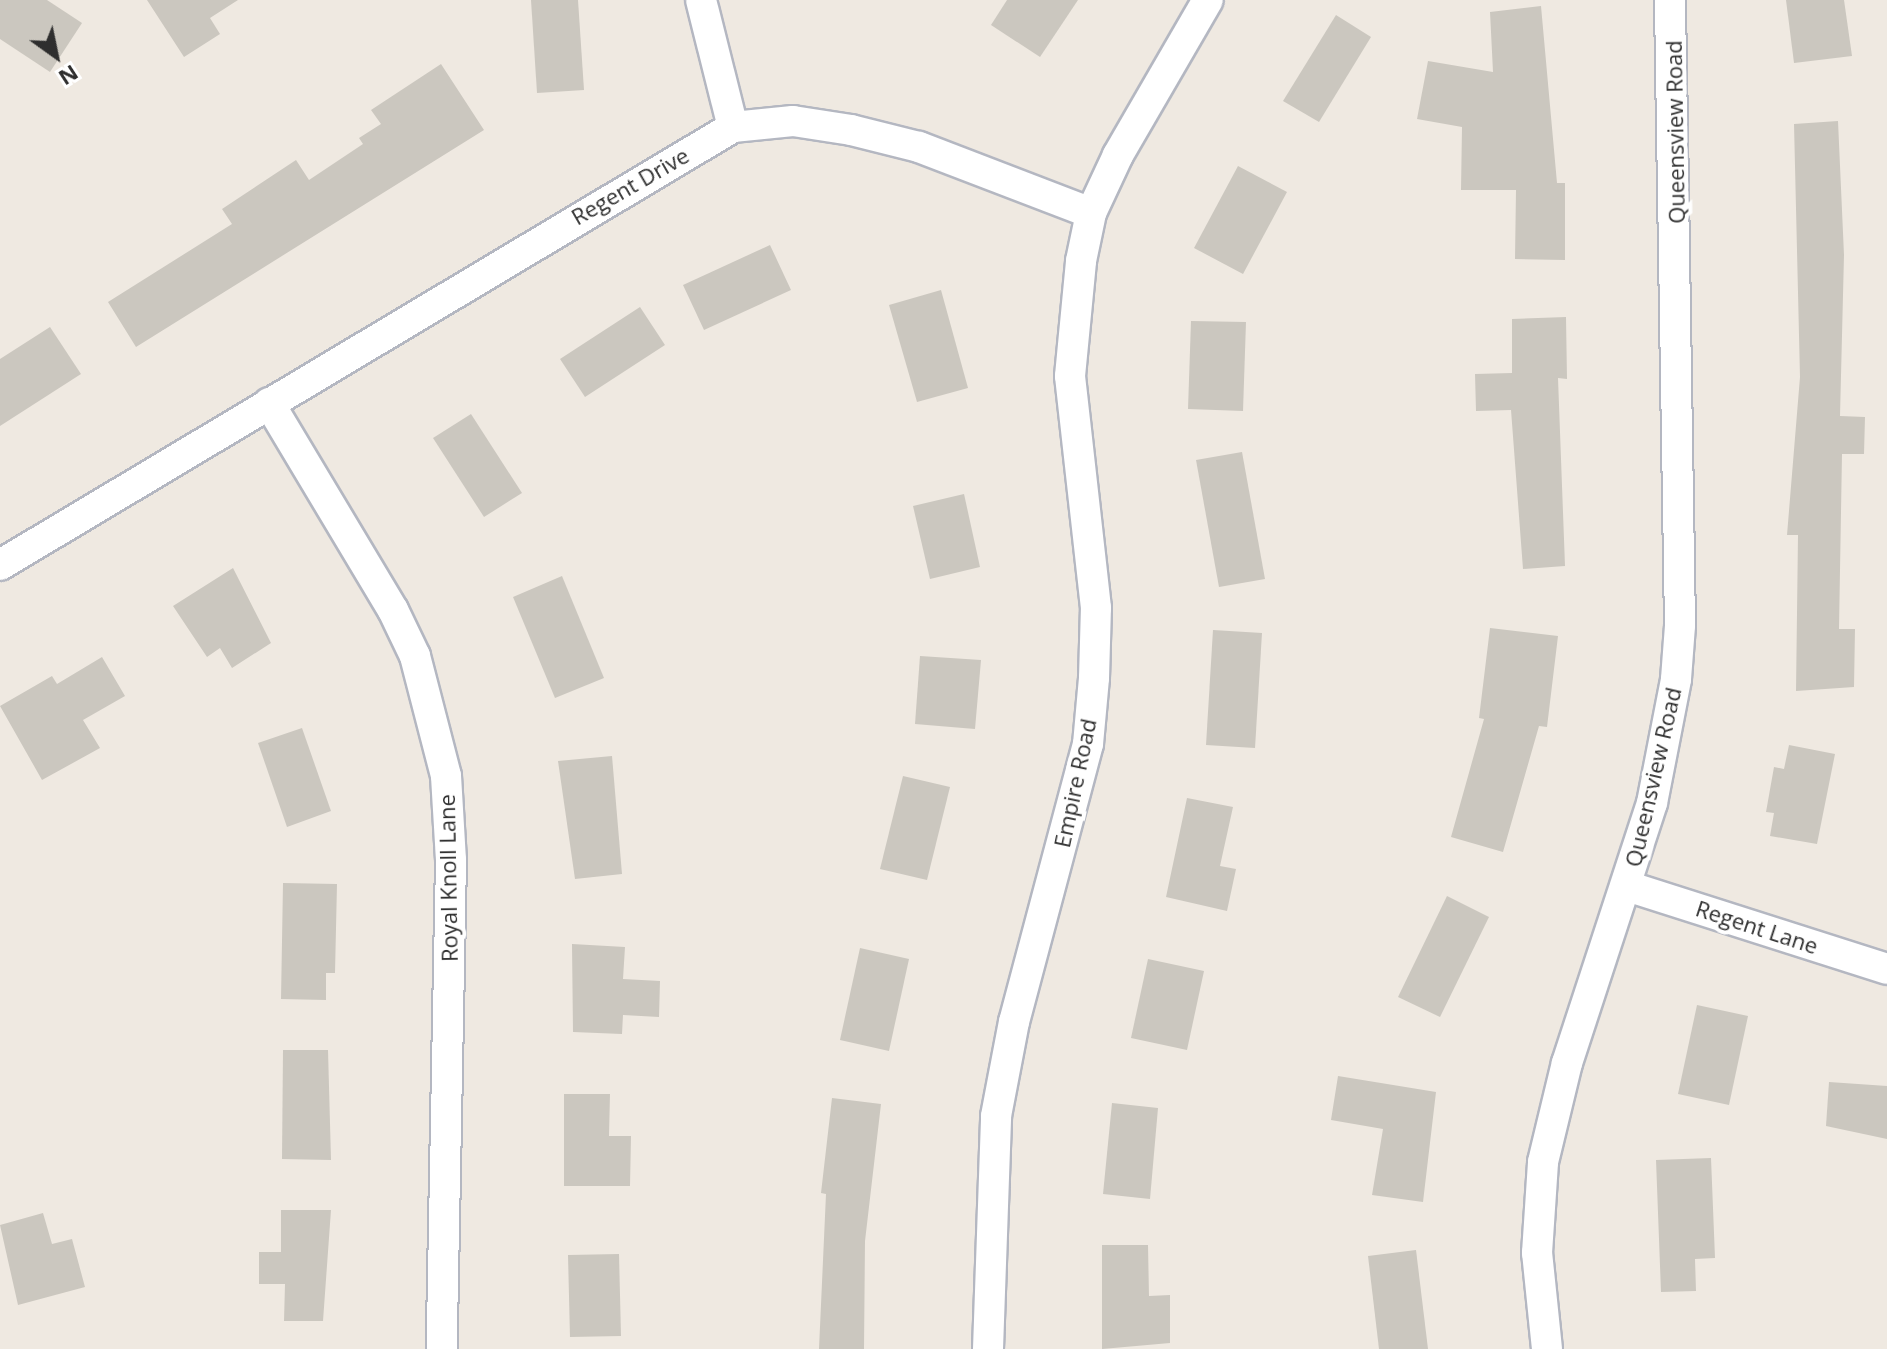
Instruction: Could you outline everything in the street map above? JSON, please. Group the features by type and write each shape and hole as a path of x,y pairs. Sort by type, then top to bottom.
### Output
{"street":[{"path":"701,0 733,127"},
{"path":"1091,213 1208,0"},
{"name":"Queensview Road","path":"1547,1349 1537,1253 1543,1162 1567,1063 1627,886 1666,740 1680,626 1670,0"},
{"name":"Regent Drive","path":"0,565 733,127 793,121 851,130 919,147 1091,213"},
{"name":"Empire Road","path":"988,1349 996,1116 1014,1022 1088,744 1094,678 1096,608 1070,376 1074,307 1091,213"},
{"name":"Royal Knoll Lane","path":"269,403 399,621 419,668 446,776 451,860 442,1349"},
{"name":"Regent Lane","path":"1627,886 1887,969"}],"building":[{"path":"0,0 47,0 82,23 50,72 0,39"},
{"path":"147,0 238,0 210,18 220,34 184,57"},
{"path":"531,0 578,0 584,90 537,93"},
{"path":"1007,0 1078,0 1040,57 991,25"},
{"path":"1786,0 1844,0 1852,56 1794,63"},
{"path":"1541,6 1557,183 1565,183 1565,260 1515,259 1516,190 1461,190 1462,127 1417,119 1428,61 1493,72 1490,12"},
{"path":"1336,15 1371,37 1319,122 1283,101"},
{"path":"441,64 484,130 136,347 108,302 232,224 222,209 296,160 309,180 363,144 359,138 381,124 371,110"},
{"path":"1838,121 1844,255 1840,416 1865,417 1864,454 1842,454 1839,629 1855,629 1854,687 1796,691 1798,535 1787,535 1800,377 1794,124"},
{"path":"1238,166 1287,192 1243,274 1194,248"},
{"path":"770,245 791,290 704,330 683,285"},
{"path":"941,290 968,388 917,402 889,305"},
{"path":"640,307 665,345 585,397 560,359"},
{"path":"1566,317 1567,379 1558,378 1565,566 1523,569 1511,410 1476,411 1475,374 1512,373 1512,319"},
{"path":"1191,321 1246,322 1243,411 1188,409"},
{"path":"50,327 81,374 0,426 0,359"},
{"path":"471,414 522,493 484,517 433,438"},
{"path":"1242,452 1265,579 1219,587 1196,460"},
{"path":"964,494 980,567 930,579 913,506"},
{"path":"233,568 271,643 232,668 220,648 207,657 173,606"},
{"path":"562,576 604,678 555,698 513,597"},
{"path":"1490,628 1558,636 1547,727 1539,726 1503,852 1451,837 1484,719 1479,718"},
{"path":"1213,630 1262,633 1255,748 1206,745"},
{"path":"920,656 981,660 975,729 915,724"},
{"path":"102,657 125,696 83,720 100,748 42,780 0,706 52,676 57,684"},
{"path":"302,728 331,811 287,827 258,743"},
{"path":"1789,745 1835,754 1817,844 1770,836 1774,813 1766,812 1774,767 1784,769"},
{"path":"612,756 622,874 575,879 558,761"},
{"path":"903,776 950,787 927,880 880,869"},
{"path":"1187,798 1233,807 1220,866 1236,869 1227,911 1166,897"},
{"path":"283,883 337,884 335,973 326,973 326,1000 281,999"},
{"path":"1447,896 1489,917 1440,1017 1398,997"},
{"path":"572,944 625,947 623,979 660,981 659,1017 623,1015 622,1034 573,1032"},
{"path":"860,948 909,959 889,1051 840,1040"},
{"path":"1148,959 1204,971 1187,1050 1131,1038"},
{"path":"1697,1005 1748,1016 1729,1105 1678,1094"},
{"path":"283,1050 328,1050 331,1160 282,1159"},
{"path":"1338,1076 1436,1092 1423,1202 1372,1195 1383,1129 1331,1120"},
{"path":"1829,1082 1887,1086 1887,1139 1826,1126"},
{"path":"564,1094 610,1094 609,1136 631,1136 630,1186 564,1186"},
{"path":"832,1098 881,1104 865,1241 864,1349 819,1349 826,1194 821,1193"},
{"path":"1112,1103 1158,1108 1150,1199 1103,1194"},
{"path":"1711,1158 1715,1258 1695,1259 1696,1291 1661,1292 1656,1160"},
{"path":"281,1210 331,1210 323,1321 284,1321 285,1284 259,1284 259,1252 281,1252"},
{"path":"43,1213 52,1244 72,1239 85,1287 18,1305 0,1225"},
{"path":"1102,1245 1148,1245 1149,1296 1170,1295 1170,1343 1102,1349"},
{"path":"1416,1250 1428,1349 1379,1349 1368,1256"},
{"path":"619,1254 621,1336 570,1337 568,1255"}]}
